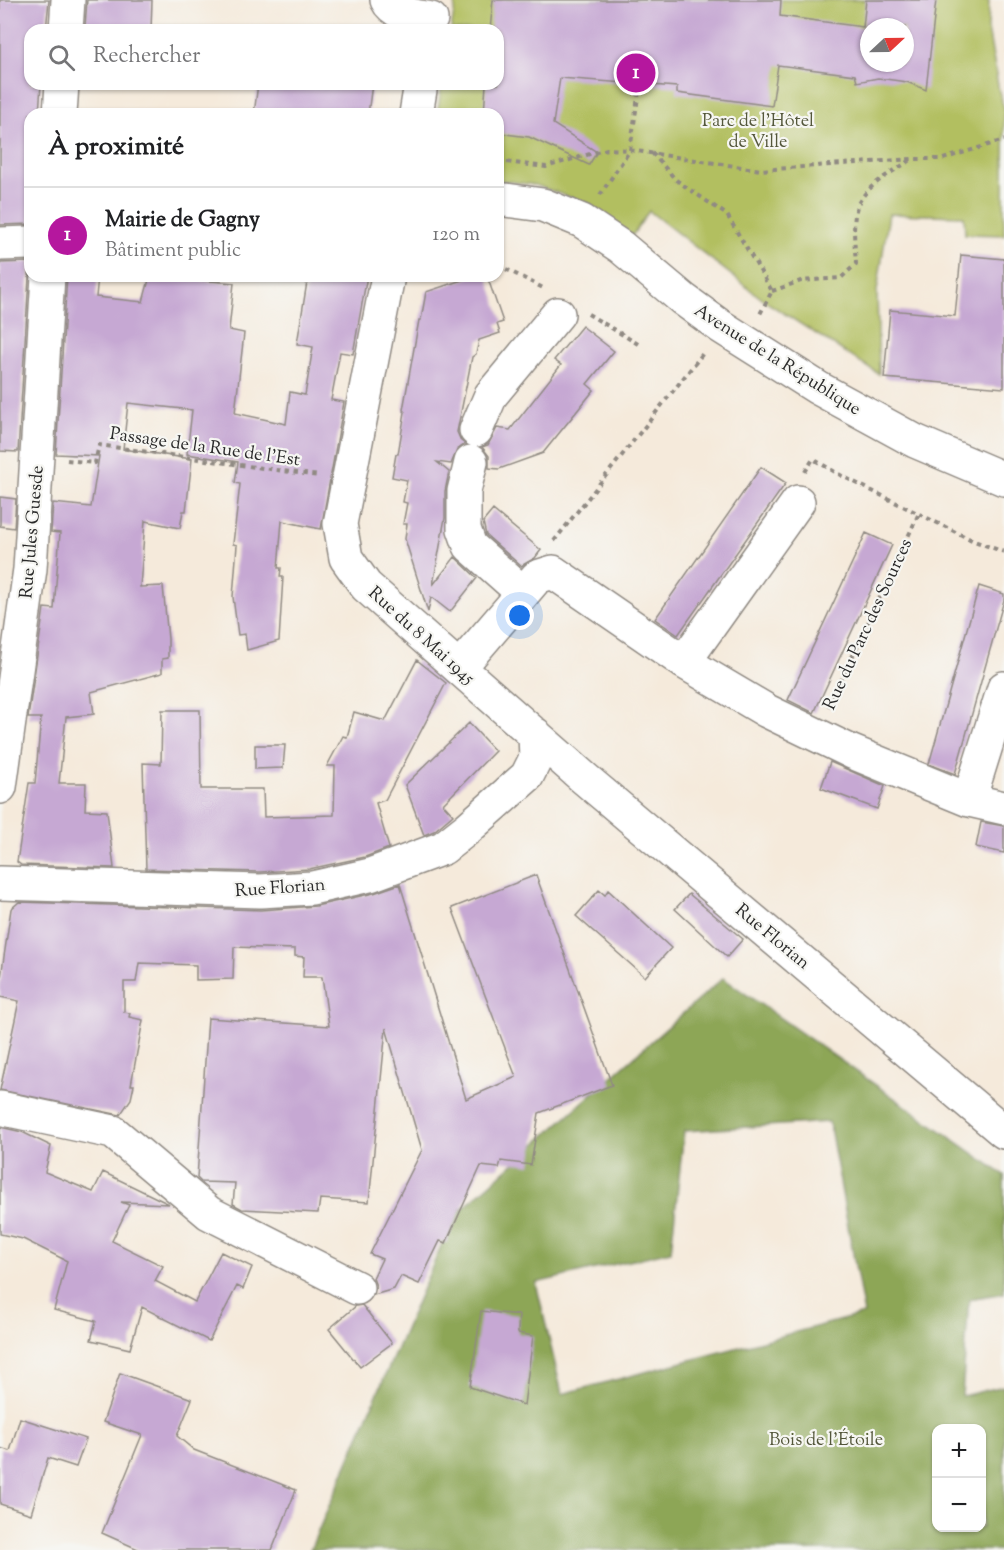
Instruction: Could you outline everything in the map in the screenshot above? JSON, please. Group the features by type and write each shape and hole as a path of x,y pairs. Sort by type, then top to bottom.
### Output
{"street":[{"path":"66,24 68,0"},
{"path":"387,0 395,9 405,14 431,16"},
{"path":"60,108 62,90"},
{"path":"417,108 420,90"},
{"name":"Avenue de la République","path":"504,200 543,205 582,221 621,247 683,299 732,334 818,388 915,441 1004,479"},
{"path":"0,244 24,243"},
{"name":"Rue Jules Guesde","path":"0,788 30,569 48,282"},
{"name":"Rue du 8 Mai 1945","path":"387,282 340,524 346,558 366,586 584,778"},
{"path":"476,430 491,395 558,314"},
{"path":"471,462 464,491 464,529 470,546 533,584"},
{"path":"684,662 798,502"},
{"path":"459,668 533,584 553,572 684,662 767,711 852,752 969,800 1004,808"},
{"path":"969,800 1004,688"},
{"path":"534,734 536,758 528,776 584,778"},
{"name":"Rue Florian","path":"0,883 225,891 312,888 370,875 443,848 528,776"},
{"name":"Rue Florian","path":"584,778 1004,1132"},
{"path":"0,1108 113,1132 209,1213 357,1288"}],"path":[{"path":"582,221 630,150 640,84"},
{"path":"504,162 546,167 608,149 652,152 761,170 912,159 943,159 1004,140"},
{"path":"652,152 676,180 728,215 772,291"},
{"path":"533,584 551,544 695,365 732,334 772,291 801,281 842,278 856,264 854,226 859,202 875,184 912,159"},
{"name":"Passage de la Rue de l'Est","path":"37,456 95,463 99,444 348,480"},
{"path":"798,502 789,495 813,459 842,476 975,542 1004,552"},
{"name":"Rue du Parc des Sources","path":"816,735 919,513"}],"green space":[{"name":"Parc de l'Hôtel de Ville","path":"456,0 989,0 988,29 1004,108 1004,235 965,234 964,216 889,214 877,291 879,374 766,302 649,211 632,236 589,204 535,185 504,181 504,108 438,108 441,90 504,90 504,24 452,24"},
{"name":"Bois de l'Étoile","path":"723,978 1004,1175 1004,1293 969,1299 962,1396 1004,1386 1004,1550 310,1550 454,1216","holes":["829,1122 864,1314 562,1394 536,1283 671,1251 684,1131"]}],"building":[{"path":"0,0 49,0 47,24 24,24 24,90 41,90 39,108 24,108 24,224 0,225"},
{"path":"87,0 152,0 151,24 85,24"},
{"path":"493,0 781,0 780,16 860,27 860,72 914,72 914,18 864,18 866,0 936,0 926,90 907,82 878,78 857,82 855,75 778,65 772,106 677,93 677,87 560,78 553,124 597,152 589,165 529,137 504,134 504,108 484,108 486,90 504,90 504,24 491,24"},
{"path":"257,90 371,90 369,108 255,108"},
{"path":"961,255 1004,259 1004,388 884,378 890,310 955,316"},
{"path":"24,262 24,282 29,282 18,452 0,451 0,263"},
{"path":"67,282 97,282 96,297 143,302 148,282 234,283 229,330 244,333 235,413 286,424 290,392 305,395 313,347 297,344 307,282 366,282 353,354 340,352 331,400 344,402 321,529 282,521 278,568 281,568 280,577 283,577 279,641 247,650 245,634 238,635 233,597 237,545 233,544 240,484 235,483 238,462 187,454 192,410 128,403 123,449 192,459 186,511 183,511 180,528 145,521 140,587 163,586 168,658 162,659 162,673 91,692 94,714 66,717 59,783 86,783 85,810 107,811 114,868 21,865 17,862 29,783 35,783 41,718 28,718 44,608 54,609 60,533 51,532 53,503 91,507 99,456 56,454"},
{"path":"456,282 489,282 503,322 497,324 500,333 479,340 476,354 472,357 457,432 465,444 457,450 451,464 437,462 449,472 445,491 445,518 433,585 455,557 477,578 450,612 431,597 428,612 405,539 407,524 403,524 407,503 403,502 407,480 392,477 396,454 398,454 405,412 403,410 419,320 421,320 426,292"},
{"path":"582,326 614,351 587,384 594,390 543,453 499,469 489,468 489,456 482,447 488,445 497,428 510,430 561,365 554,360"},
{"path":"761,467 786,483 678,635 655,619"},
{"path":"0,497 16,499 14,528 0,526"},
{"path":"493,510 541,550 535,558 521,566 486,535 483,522"},
{"path":"866,533 892,545 814,713 788,700"},
{"path":"979,586 1004,594 1004,600 955,774 929,764"},
{"path":"417,660 446,683 385,800 376,803 389,848 365,857 309,869 260,872 146,869 143,763 161,764 162,710 200,710 201,789 263,789 264,817 334,815 335,766 327,766 343,736 347,737 354,712 385,721"},
{"path":"469,723 495,751 443,804 453,815 434,831 424,835 405,785"},
{"path":"255,745 285,745 283,768 255,769"},
{"path":"830,762 885,786 877,809 821,788"},
{"path":"981,822 1004,826 1004,853 976,847"},
{"path":"536,875 612,1085 539,1113 531,1165 501,1161 499,1168 481,1166 446,1243 440,1241 419,1284 401,1276 394,1289 374,1295 376,1286 373,1278 382,1259 370,1254 422,1150 386,1028 369,1202 320,1199 318,1213 242,1209 233,1204 235,1183 201,1182 197,1178 208,1018 329,1026 322,977 303,977 304,957 295,956 295,949 234,947 233,979 196,980 196,965 139,963 136,982 124,982 124,1012 130,1013 129,1017 143,1020 131,1085 134,1085 131,1099 120,1115 0,1090 19,1001 0,997 0,984 11,909 19,902 261,910 316,906 374,893 400,884 466,1099 516,1077 452,908"},
{"path":"599,890 605,895 608,890 671,948 645,977 576,916"},
{"path":"689,894 743,939 727,957 675,909"},
{"path":"0,1127 22,1132 51,1146 45,1172 93,1192 103,1172 169,1204 121,1202 129,1205 112,1241 163,1266 155,1281 195,1302 221,1252 252,1267 243,1289 237,1286 209,1341 142,1307 130,1349 91,1340 96,1321 54,1310 67,1261 23,1239 0,1234"},
{"path":"362,1305 392,1343 360,1367 329,1329 356,1306"},
{"path":"481,1311 519,1315 518,1333 533,1336 524,1405 470,1387"},
{"path":"120,1373 192,1399 177,1436 194,1450 296,1490 272,1550 140,1550 102,1533 142,1435 103,1422"},
{"path":"20,1418 86,1439 76,1467 48,1458 31,1514 0,1504 0,1448 10,1451"}],"place":[{"name":"Mairie de Gagny","path":"636,73"}]}
